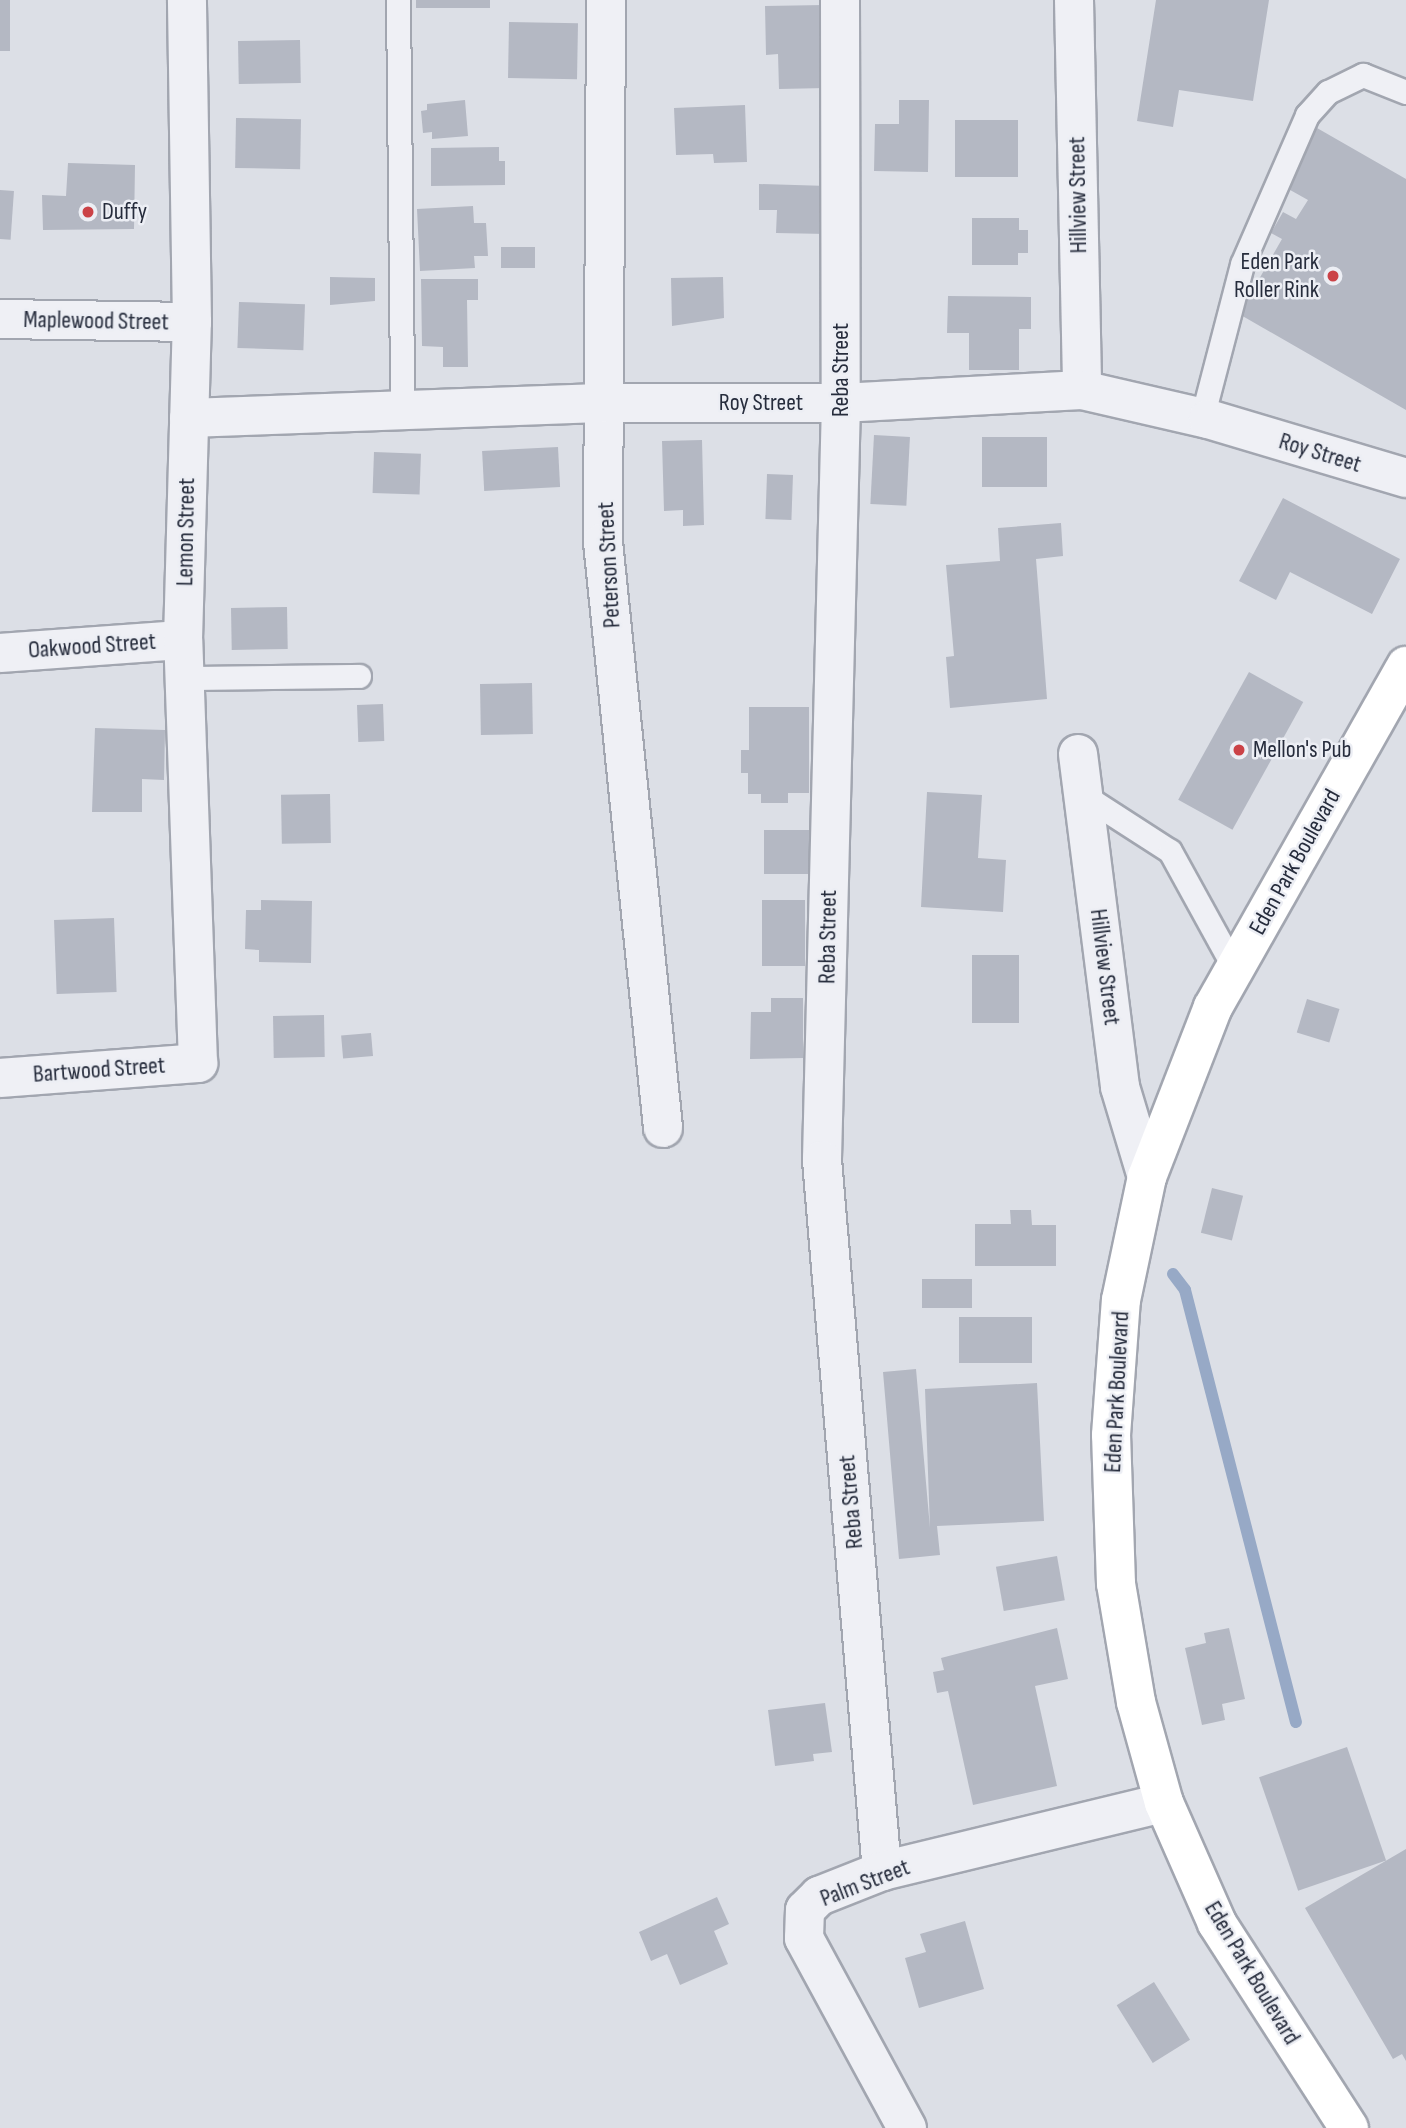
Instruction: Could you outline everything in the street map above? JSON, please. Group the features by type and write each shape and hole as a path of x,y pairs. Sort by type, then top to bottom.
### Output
{"main road":[{"name":"Eden Park Boulevard","path":"1349,2128 1217,1923 1164,1803 1136,1702 1116,1584 1112,1448 1121,1300 1147,1177 1213,1007 1406,666"}],"street":[{"name":"Lemon Street","path":"187,0 192,322 183,640 198,1063"},
{"name":"Peterson Street","path":"606,0 607,403 603,542 663,1128"},
{"name":"Reba Street","path":"841,0 841,403 822,1160 882,1871"},
{"name":"Hillview Street","path":"1074,0 1082,390"},
{"name":"Maplewood Street","path":"0,319 192,322"},
{"name":"Roy Street","path":"189,418 607,403 841,403 1082,390 1202,418 1406,478"},
{"name":"Oakwood Street","path":"0,653 183,640"},
{"name":"Hillview Street","path":"1078,754 1120,1087 1147,1177"},
{"name":"Bartwood Street","path":"0,1078 198,1063"},
{"name":"Palm Street","path":"906,2128 804,1938 805,1910 819,1896 882,1871 1164,1803"}],"lane":[{"path":"398,0 402,410"},
{"path":"1202,418 1242,264 1307,115 1328,92 1363,75 1406,92"},
{"path":"185,678 359,676"},
{"path":"1083,795 1170,851 1235,969"}],"building":[{"path":"0,0 10,0 10,51 0,51"},
{"path":"416,0 490,0 490,8 416,8"},
{"path":"1156,0 1269,0 1253,101 1179,90 1173,127 1137,121"},
{"path":"824,5 826,88 779,89 778,54 766,55 765,6"},
{"path":"509,22 578,23 577,79 508,78"},
{"path":"300,40 301,83 239,84 238,41"},
{"path":"465,100 468,136 432,139 432,132 423,133 421,111 427,110 427,104"},
{"path":"899,100 929,100 928,172 874,171 875,124 899,124"},
{"path":"745,105 747,162 714,163 713,154 676,155 674,108"},
{"path":"236,118 301,119 300,169 235,168"},
{"path":"955,120 1018,120 1018,177 955,177"},
{"name":"Eden Park Roller Rink","path":"1317,128 1406,179 1406,410 1239,314 1282,239 1271,233 1283,212 1296,219 1308,200 1283,186"},
{"path":"499,147 499,161 505,161 505,185 431,186 431,148"},
{"name":"Duffy","path":"68,163 135,165 134,229 43,230 42,195 66,196"},
{"path":"759,184 828,186 827,234 776,233 777,210 759,210"},
{"path":"0,190 14,191 11,240 0,239"},
{"path":"473,206 474,223 486,223 488,256 474,256 475,268 420,271 417,209"},
{"path":"972,218 1019,218 1019,230 1028,230 1028,253 1018,253 1018,265 972,265"},
{"path":"501,247 535,247 535,268 501,268"},
{"path":"330,277 375,278 375,301 330,305"},
{"path":"723,277 724,318 672,326 671,278"},
{"path":"421,279 478,279 478,300 467,300 468,367 443,367 443,347 422,346"},
{"path":"948,296 1031,297 1031,329 1019,329 1019,370 969,370 969,333 947,333"},
{"path":"239,302 305,304 303,350 237,348"},
{"path":"874,435 910,437 906,506 870,504"},
{"path":"982,437 1047,437 1047,487 982,487"},
{"path":"702,440 704,525 683,526 683,510 664,511 662,441"},
{"path":"558,447 560,487 484,491 482,451"},
{"path":"374,452 421,454 420,495 373,493"},
{"path":"767,474 793,475 791,520 765,519"},
{"path":"1283,498 1400,559 1372,614 1290,572 1276,600 1239,581"},
{"path":"1061,523 1063,556 1036,559 1047,699 950,708 946,657 954,656 946,565 1000,561 998,528"},
{"path":"287,607 288,649 232,650 231,608"},
{"name":"Mellon's Pub","path":"1249,672 1303,702 1232,830 1178,800"},
{"path":"532,683 533,734 481,735 480,684"},
{"path":"383,704 384,741 358,742 357,705"},
{"path":"749,707 809,707 809,793 788,793 788,803 761,803 761,794 748,794 748,773 741,773 741,750 749,750"},
{"path":"95,728 165,730 164,780 142,779 142,812 92,812"},
{"path":"927,792 982,795 978,858 1006,860 1003,912 921,907"},
{"path":"330,794 331,843 282,844 281,795"},
{"path":"764,830 810,830 810,874 764,874"},
{"path":"261,900 312,901 311,963 259,962 259,950 245,949 246,910 261,910"},
{"path":"762,900 805,900 805,966 762,966"},
{"path":"114,918 117,992 57,994 54,920"},
{"path":"972,955 1019,955 1019,1023 972,1023"},
{"path":"771,998 803,998 803,1058 750,1059 751,1012 771,1012"},
{"path":"1307,999 1340,1009 1329,1042 1297,1032"},
{"path":"324,1015 325,1057 274,1058 273,1016"},
{"path":"371,1033 373,1056 343,1059 341,1036"},
{"path":"1212,1188 1243,1196 1232,1240 1201,1233"},
{"path":"1010,1210 1031,1210 1032,1225 1056,1225 1056,1266 975,1266 975,1224 1011,1224"},
{"path":"922,1279 972,1279 972,1308 922,1308"},
{"path":"959,1317 1032,1317 1032,1363 959,1363"},
{"path":"916,1369 930,1528 925,1389 1037,1383 1044,1521 937,1526 940,1555 899,1559 883,1372"},
{"path":"1057,1556 1065,1600 1004,1611 996,1567"},
{"path":"1057,1628 1068,1679 1035,1686 1057,1786 973,1805 948,1691 937,1693 933,1672 944,1670 941,1658"},
{"path":"1229,1628 1245,1699 1222,1704 1225,1720 1202,1725 1185,1648 1206,1643 1204,1633"},
{"path":"825,1703 832,1752 813,1754 814,1761 775,1766 768,1710"},
{"path":"1347,1747 1386,1860 1298,1891 1259,1777"},
{"path":"1406,1849 1406,2061 1402,2054 1393,2059 1305,1908"},
{"path":"717,1897 729,1924 714,1931 728,1964 680,1985 667,1954 651,1961 639,1932"},
{"path":"965,1921 984,1989 919,2008 905,1958 926,1952 920,1934"},
{"path":"1154,1982 1190,2040 1153,2063 1117,2005"}],"waterway":[{"path":"1173,1274 1185,1290 1296,1722"}],"place":[{"name":"Duffy","path":"88,212"},
{"name":"Eden Park Roller Rink","path":"1333,276"},
{"name":"Mellon's Pub","path":"1239,750"}]}
